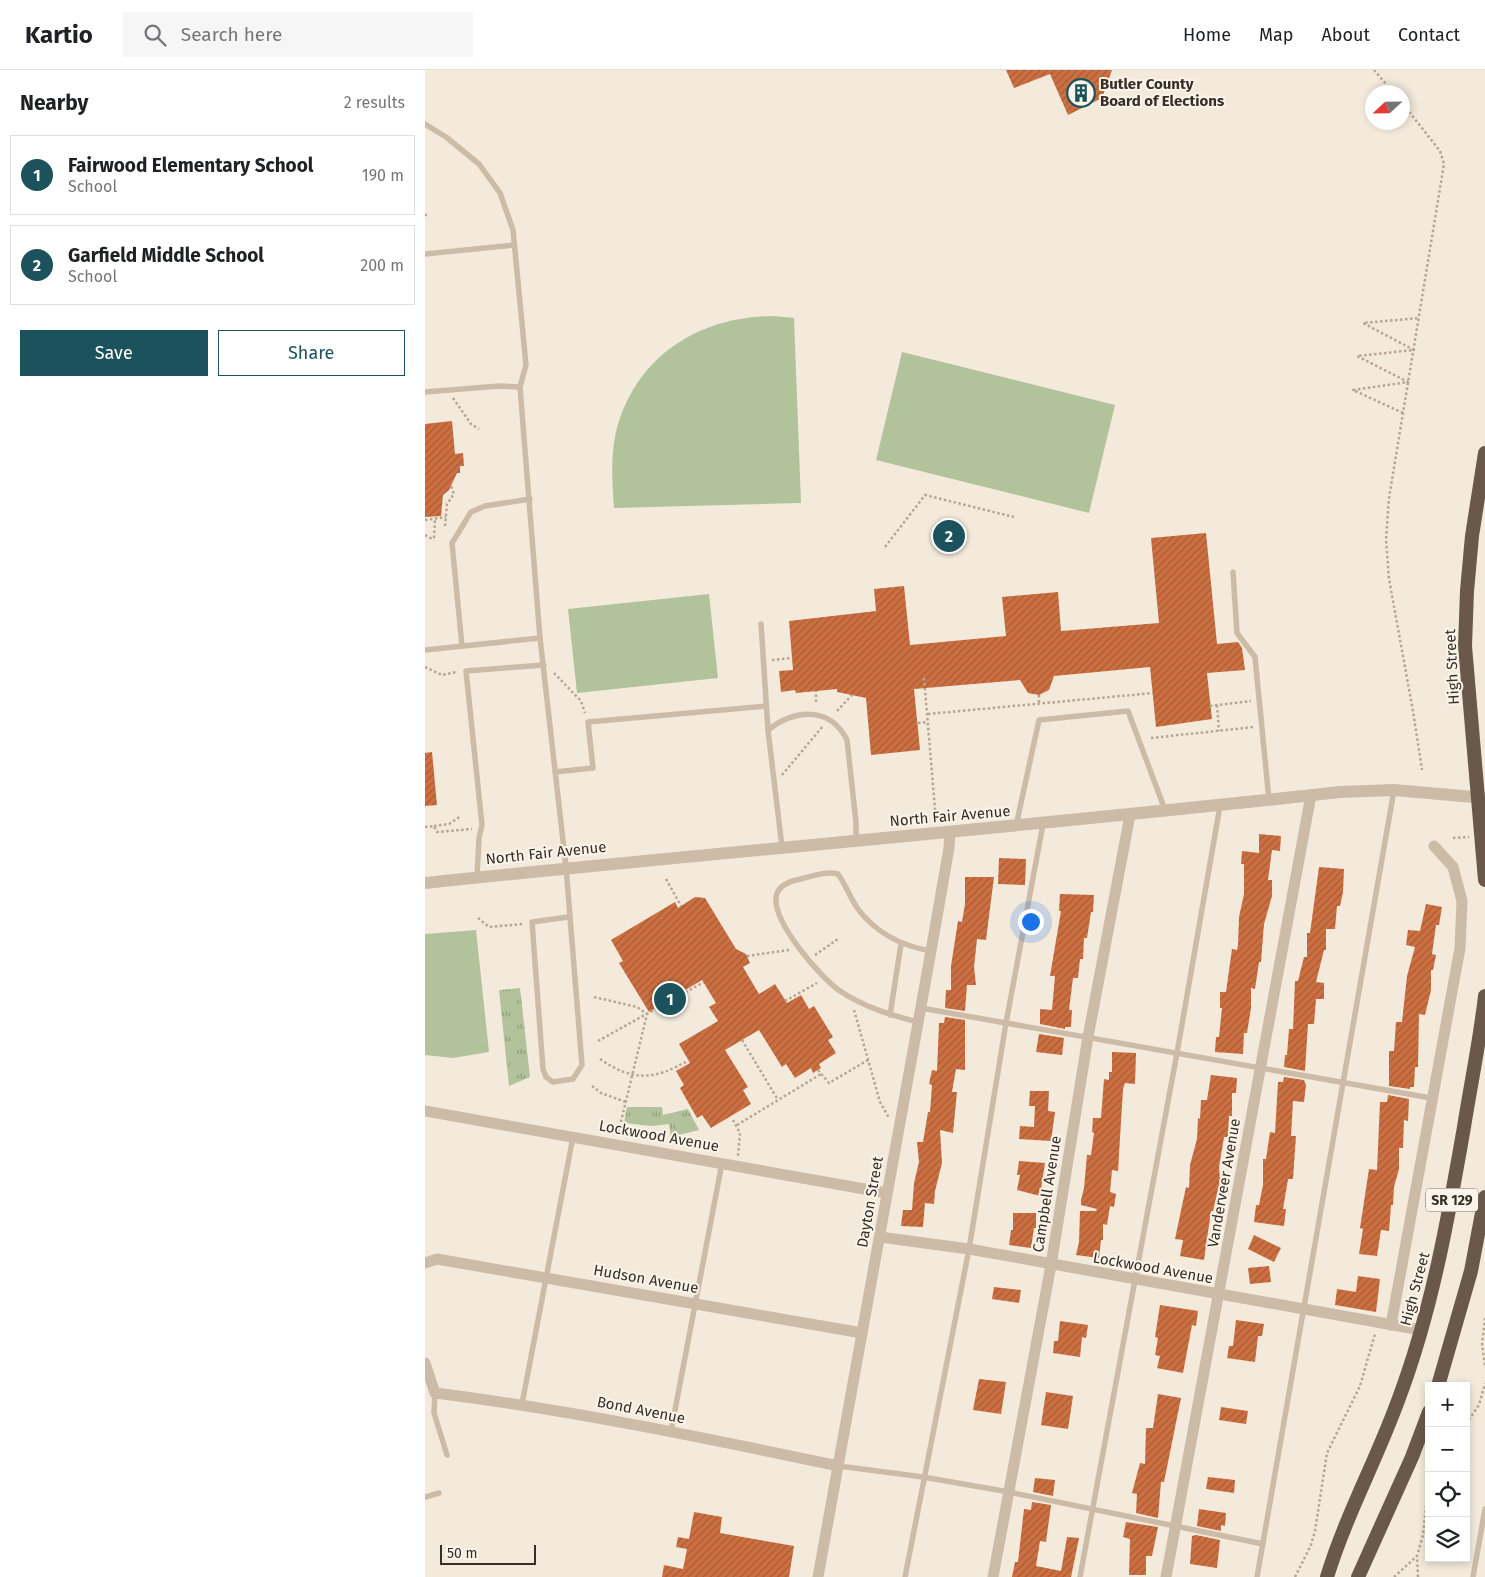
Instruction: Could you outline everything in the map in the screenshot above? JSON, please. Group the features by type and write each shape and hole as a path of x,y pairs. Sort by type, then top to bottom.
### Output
{"highway":[{"name":"High Street","path":"1485,453 1472,536 1466,601 1465,646 1481,798 1485,880"},
{"name":"High Street","path":"1327,1577 1359,1490 1399,1399 1421,1330 1444,1243 1481,1038 1485,996"},
{"name":"SR 129","path":"1439,1382 1471,1271 1485,1197"},
{"path":"1358,1577 1412,1457 1425,1423"}],"street":[{"name":"North Fair Avenue","path":"425,883 566,867 1016,827 1311,796 1394,790 1481,798"},
{"name":"Vanderveer Avenue","path":"1167,1577 1311,796"},
{"name":"Campbell Avenue","path":"993,1577 1051,1265 1088,1037 1130,815"},
{"name":"Dayton Street","path":"818,1577 921,1008 949,848 949,832"},
{"name":"High Street","path":"1391,1325 1431,1098 1460,948 1462,901 1453,866 1434,846"},
{"name":"Lockwood Avenue","path":"425,1111 887,1193"},
{"name":"Lockwood Avenue","path":"880,1236 969,1249 1421,1330"},
{"name":"Hudson Avenue","path":"425,1262 437,1259 547,1276 862,1333"},
{"path":"425,1363 435,1393"},
{"name":"Bond Avenue","path":"435,1393 522,1404 671,1431 839,1466"}],"lane":[{"path":"425,124 446,137 479,164 500,193 513,230 526,365 519,387 531,499 540,638 566,867 568,917 582,1065 573,1079 553,1082 546,1077 543,1069 532,922 568,917"},
{"path":"425,254 514,245"},
{"path":"425,392 499,386 519,387"},
{"path":"462,646 452,543 471,512 485,506 531,499"},
{"path":"1233,572 1237,633 1255,657 1269,800"},
{"path":"761,624 768,730 782,847"},
{"path":"425,650 540,638"},
{"path":"477,877 479,838 482,825 466,671 544,665"},
{"path":"555,772 593,768 587,722 766,706"},
{"path":"1016,827 1039,720 1128,711 1166,812"},
{"path":"768,730 781,719 797,714 815,715 829,720 841,729 847,740 856,822 856,840"},
{"path":"1257,1577 1394,790"},
{"path":"1080,1577 1177,1053 1220,806"},
{"path":"905,1577 969,1249 1006,1023 1043,824"},
{"path":"918,1022 890,1015 841,991 808,961 790,934 779,910 776,899 777,893 791,881 831,872 838,874 858,908 869,922 901,944 931,951"},
{"path":"890,1015 901,944"},
{"path":"921,1008 1431,1098"},
{"path":"522,1404 573,1136"},
{"path":"671,1431 722,1163"},
{"path":"435,1393 434,1413 447,1455"},
{"path":"839,1466 923,1477 1009,1492 1263,1544"},
{"path":"425,1497 439,1493"},
{"path":"1473,1577 1485,1509"}],"path":[{"path":"1374,70 1387,85"},
{"path":"1410,113 1440,151 1444,164 1389,498 1386,540 1389,579 1422,770"},
{"path":"1413,350 1363,323 1419,318"},
{"path":"1408,382 1357,356 1413,350"},
{"path":"1403,413 1353,390 1408,382"},
{"path":"453,398 471,424 479,429"},
{"path":"445,526 447,504 454,494 451,486"},
{"path":"885,547 925,495 1014,517"},
{"path":"425,520 446,517"},
{"path":"425,535 434,539 435,519"},
{"path":"763,661 793,658"},
{"path":"544,665 581,701 587,722"},
{"path":"425,667 442,675 466,671"},
{"path":"923,678 936,824"},
{"path":"816,691 816,702"},
{"path":"927,714 1153,693"},
{"path":"837,711 852,695"},
{"path":"1039,695 1039,704"},
{"path":"1210,706 1252,701 1260,703"},
{"path":"1217,705 1219,731"},
{"path":"917,723 928,722"},
{"path":"774,784 823,726"},
{"path":"1151,738 1262,726"},
{"path":"425,827 449,824 461,816"},
{"path":"434,826 437,832 474,829 482,825"},
{"path":"1453,838 1471,837"},
{"path":"666,879 681,906"},
{"path":"478,918 489,927 532,922"},
{"path":"814,956 837,939"},
{"path":"747,956 789,950"},
{"path":"598,1042 703,982"},
{"path":"785,1001 817,983"},
{"path":"594,997 637,1008 647,1014"},
{"path":"854,1009 880,1102 889,1118"},
{"path":"618,1135 647,1014"},
{"path":"742,1040 778,1100"},
{"path":"600,1059 610,1066 632,1075 659,1076 689,1060"},
{"path":"818,1070 829,1083 868,1060"},
{"path":"737,1125 821,1074"},
{"path":"593,1086 601,1093 626,1102"},
{"path":"733,1120 737,1125 741,1140 738,1156"},
{"path":"1485,1318 1482,1344 1485,1366"},
{"path":"1295,1577 1311,1545 1315,1531 1327,1453 1360,1386 1375,1333"},
{"path":"1470,1418 1479,1404 1485,1383"},
{"path":"1418,1577 1417,1556 1423,1535 1425,1516"},
{"path":"1394,1577 1417,1556"}],"green space":[{"path":"773,316 794,318 801,503 614,508 612,466 615,434 628,399 641,377 658,359 677,344 698,332 721,323"},
{"path":"902,352 1115,405 1089,513 876,460"},
{"path":"709,594 718,678 577,693 568,609"},
{"path":"476,930 489,1052 453,1058 425,1055 425,934"},
{"path":"520,988 530,1077 509,1086 499,990"},
{"path":"627,1107 662,1107 663,1115 688,1109 699,1130 671,1137 669,1124 652,1126 624,1123"}],"building":[{"name":"Butler County Board of Elections","path":"1006,70 1112,70 1102,98 1068,115 1050,74 1014,88"},
{"path":"452,421 455,454 463,453 464,466 460,466 460,473 457,473 449,490 443,495 441,516 425,517 425,424"},
{"path":"1206,533 1217,644 1238,642 1242,648 1245,670 1207,673 1212,719 1156,727 1150,667 1054,676 1049,690 1039,695 1028,693 1020,680 914,689 920,750 871,755 866,698 837,692 837,689 796,693 795,690 781,692 779,671 793,670 789,621 876,611 874,589 904,586 910,645 1006,636 1002,597 1058,592 1061,631 1159,623 1151,538"},
{"path":"432,752 437,805 425,806 425,753"},
{"path":"1259,834 1281,836 1280,851 1272,850 1268,880 1272,880 1272,896 1264,924 1261,962 1259,962 1255,989 1251,988 1251,1008 1247,1033 1244,1033 1243,1054 1215,1052 1216,1037 1219,1037 1222,1008 1220,1008 1220,992 1226,992 1232,949 1237,950 1238,945 1239,917 1244,894 1244,864 1241,864 1242,851 1259,853"},
{"path":"999,858 1026,859 1025,885 998,884"},
{"path":"1319,867 1344,869 1343,892 1340,906 1337,906 1335,929 1326,929 1326,950 1324,950 1316,982 1324,983 1324,999 1316,999 1314,1024 1308,1024 1305,1071 1284,1067 1289,1029 1293,1029 1295,981 1298,981 1304,957 1307,957 1307,933 1310,933"},
{"path":"965,877 994,877 986,940 977,939 974,967 976,985 967,985 965,1011 945,1008 946,990 951,990 951,966 958,921 962,922 965,904"},
{"path":"1060,894 1094,895 1093,912 1091,912 1087,938 1084,938 1083,959 1080,959 1078,978 1073,978 1069,1010 1072,1010 1071,1027 1065,1027 1065,1029 1040,1024 1040,1009 1052,1010 1055,976 1050,976 1061,911 1059,911"},
{"path":"695,897 705,898 736,949 746,954 750,963 743,967 759,994 775,984 787,1003 801,995 809,1009 814,1006 833,1037 828,1040 836,1053 819,1064 821,1068 813,1073 811,1068 795,1078 786,1064 782,1067 759,1030 725,1050 748,1087 743,1090 751,1104 711,1128 702,1115 697,1118 680,1088 684,1085 676,1071 690,1063 679,1044 718,1021 709,1007 716,1003 702,980 649,1012 619,963 623,961 611,940 675,902 678,908"},
{"path":"1426,904 1442,907 1439,925 1436,925 1432,954 1436,955 1433,970 1431,970 1431,990 1425,1015 1419,1014 1418,1067 1415,1067 1414,1087 1410,1087 1410,1089 1389,1086 1389,1051 1394,1051 1396,1022 1402,1022 1407,976 1415,947 1406,945 1408,930 1420,931"},
{"path":"945,1017 965,1020 965,1070 956,1069 952,1092 957,1092 953,1133 940,1130 942,1163 935,1191 934,1204 925,1203 923,1227 901,1226 903,1210 912,1210 914,1183 919,1162 917,1142 923,1142 928,1112 930,1112 932,1085 929,1084 932,1070 937,1071 939,1023 944,1023"},
{"path":"1039,1034 1064,1038 1062,1055 1036,1052"},
{"path":"1112,1052 1136,1053 1135,1084 1125,1083 1123,1089 1118,1171 1112,1170 1110,1192 1116,1194 1114,1207 1110,1206 1107,1225 1103,1224 1103,1240 1101,1240 1099,1258 1076,1255 1079,1242 1080,1211 1096,1211 1097,1209 1081,1205 1081,1200 1087,1155 1091,1155 1094,1133 1092,1132 1093,1118 1101,1118 1104,1079 1109,1080 1109,1072 1112,1072"},
{"path":"1211,1075 1237,1078 1236,1093 1232,1093 1232,1116 1229,1116 1228,1137 1224,1137 1219,1167 1220,1181 1213,1211 1211,1211 1204,1260 1180,1256 1183,1240 1175,1239 1186,1187 1189,1188 1190,1165 1197,1139 1201,1100 1207,1100"},
{"path":"1284,1077 1304,1080 1306,1085 1304,1102 1293,1101 1291,1136 1296,1136 1293,1179 1288,1179 1283,1209 1286,1209 1284,1226 1254,1222 1256,1205 1259,1205 1263,1185 1263,1159 1266,1159 1270,1132 1275,1133 1278,1082 1283,1082"},
{"path":"1030,1091 1049,1091 1048,1111 1055,1112 1051,1141 1019,1139 1020,1126 1034,1127 1035,1106 1029,1106"},
{"path":"1388,1095 1409,1099 1408,1121 1404,1120 1403,1148 1399,1148 1399,1169 1394,1187 1393,1205 1391,1205 1389,1231 1381,1230 1377,1256 1359,1254 1363,1229 1360,1228 1369,1169 1377,1170 1380,1102 1387,1102"},
{"path":"1019,1161 1045,1163 1040,1196 1017,1190 1020,1175 1017,1175"},
{"path":"1013,1213 1036,1213 1036,1228 1034,1228 1031,1248 1009,1245 1011,1230 1013,1230"},
{"path":"1254,1235 1281,1248 1274,1262 1248,1249"},
{"path":"1269,1266 1271,1282 1250,1284 1248,1268"},
{"path":"1358,1276 1380,1279 1376,1312 1335,1305 1337,1289 1356,1292"},
{"path":"994,1287 1021,1290 1019,1303 992,1299"},
{"path":"1160,1305 1198,1311 1196,1326 1192,1325 1183,1373 1157,1368 1160,1356 1155,1355 1158,1338 1155,1337"},
{"path":"1236,1320 1264,1324 1262,1336 1258,1336 1255,1362 1227,1358 1229,1346 1233,1346"},
{"path":"1060,1321 1088,1325 1086,1338 1082,1337 1080,1357 1053,1353 1054,1341 1058,1341"},
{"path":"979,1379 1006,1382 1001,1414 973,1410"},
{"path":"1046,1392 1073,1396 1068,1429 1041,1425"},
{"path":"1158,1394 1181,1398 1164,1482 1161,1482 1158,1518 1136,1513 1137,1494 1132,1493 1140,1463 1145,1464 1146,1428 1153,1428"},
{"path":"1221,1407 1248,1411 1246,1424 1219,1420"},
{"path":"1208,1477 1235,1480 1234,1493 1206,1489"},
{"path":"1035,1478 1055,1480 1053,1496 1033,1492"},
{"path":"1032,1502 1051,1505 1046,1542 1040,1541 1036,1566 1061,1571 1067,1537 1079,1538 1071,1577 1012,1577 1015,1562 1018,1562 1024,1509 1031,1510"},
{"path":"1199,1509 1226,1513 1225,1526 1221,1525 1221,1531 1197,1526"},
{"path":"694,1512 722,1517 720,1533 794,1546 789,1577 662,1577 664,1565 683,1569 687,1549 676,1547 678,1537 689,1539"},
{"path":"1126,1522 1158,1527 1152,1556 1146,1556 1146,1575 1129,1575 1130,1539 1123,1537"},
{"path":"1196,1535 1220,1540 1217,1568 1190,1564 1192,1536"}],"place":[{"name":"Butler County Board of Elections","path":"1081,93"},
{"name":"Garfield Middle School","path":"949,536"},
{"name":"Fairwood Elementary School","path":"670,999"}]}
